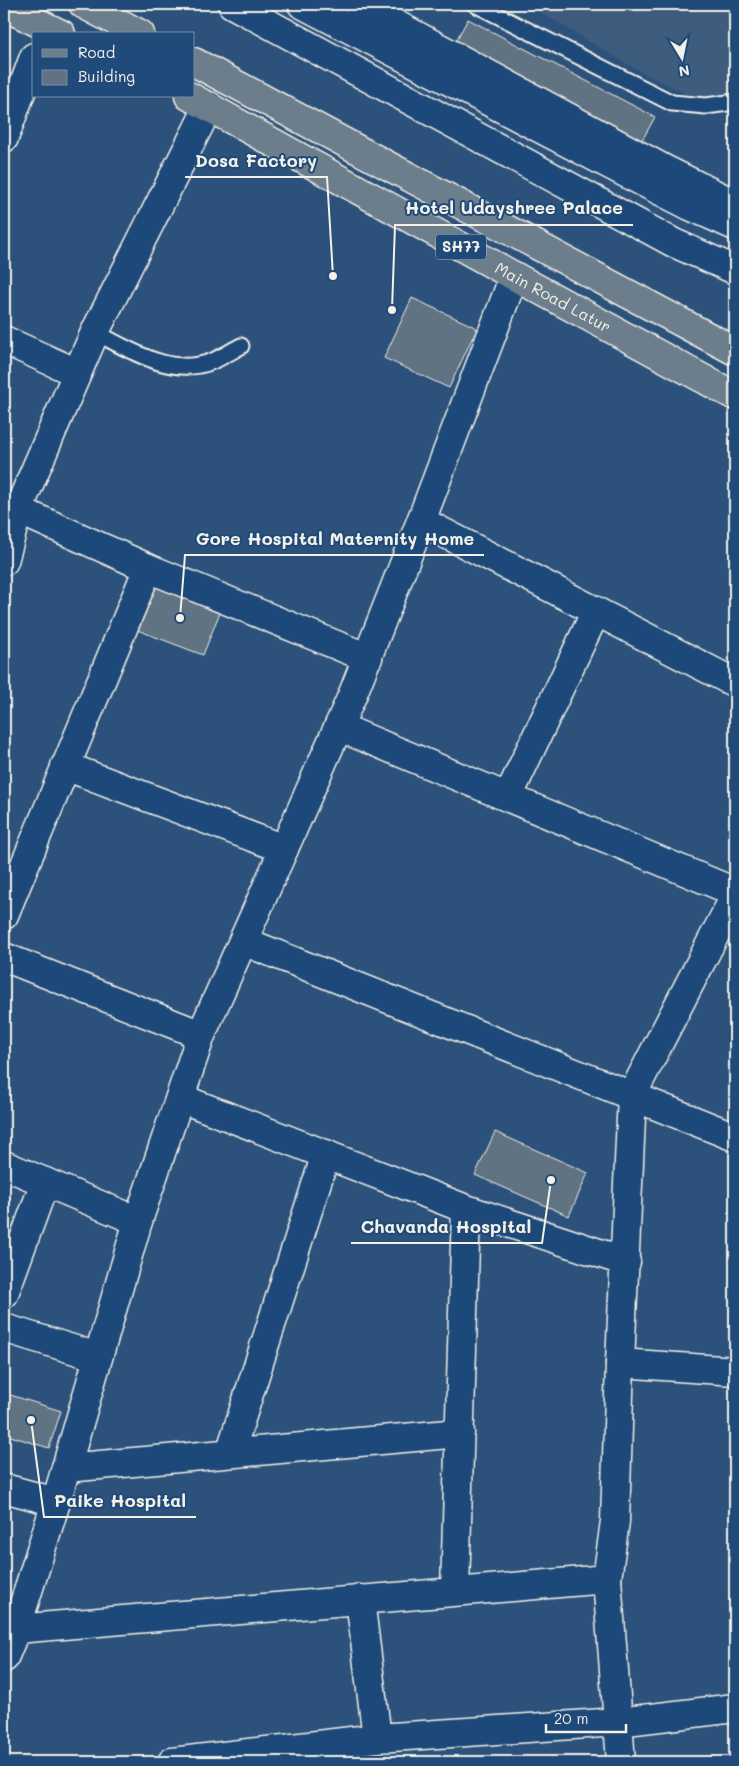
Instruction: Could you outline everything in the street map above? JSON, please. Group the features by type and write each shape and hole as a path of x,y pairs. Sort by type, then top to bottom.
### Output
{"main road":[{"path":"83,4 136,32"},
{"path":"4,6 49,31"},
{"name":"SH77","path":"195,63 735,351"},
{"name":"Main Road Latur","path":"199,101 735,396"}],"street":[{"path":"232,4 674,243 735,270"},
{"path":"302,4 641,181 735,226"},
{"path":"358,4 666,170 735,204"},
{"path":"4,138 32,62"},
{"path":"4,561 18,510 95,332 199,101"},
{"path":"622,215 641,181"},
{"path":"4,1658 16,1629 56,1502 138,1221 201,1035 368,658 422,521 514,276"},
{"path":"4,340 78,374"},
{"path":"18,510 148,568 368,658"},
{"path":"422,521 735,683"},
{"path":"4,915 148,568"},
{"path":"508,797 596,611"},
{"path":"339,727 735,892"},
{"path":"65,766 284,849"},
{"path":"621,1762 608,1579 615,1521 632,1095 735,896"},
{"path":"243,940 735,1137"},
{"path":"4,957 201,1035"},
{"path":"180,1098 466,1209 626,1262"},
{"path":"230,1453 326,1154"},
{"path":"4,1165 138,1221"},
{"path":"4,1294 45,1182"},
{"path":"455,1591 466,1209"},
{"path":"4,1328 98,1357"},
{"path":"620,1363 735,1371"},
{"path":"66,1468 460,1432"},
{"path":"4,1488 56,1502"},
{"path":"16,1629 608,1579"},
{"path":"360,1599 377,1738"},
{"path":"172,1762 377,1738 618,1722 735,1708"}],"lane":[{"path":"475,4 672,103 706,106 735,102"},
{"path":"95,332 147,358 178,366 195,366 212,361 241,346"}],"shaded area":[{"path":"526,4 735,4 735,97 690,96 634,68"}],"building":[{"path":"468,19 655,117 640,144 453,46"},
{"path":"412,298 477,328 449,388 384,358"},
{"path":"150,584 220,612 203,655 132,628"},
{"path":"495,1132 588,1173 569,1216 475,1175"},
{"path":"4,1393 61,1411 49,1448 4,1434"}],"place":[{"name":"Dosa Factory","path":"333,276"},
{"name":"Hotel Udayshree Palace","path":"392,310"},
{"name":"Gore Hospital Maternity Home","path":"180,618"},
{"name":"Chavanda Hospital","path":"551,1180"},
{"name":"Paike Hospital","path":"31,1420"}]}
